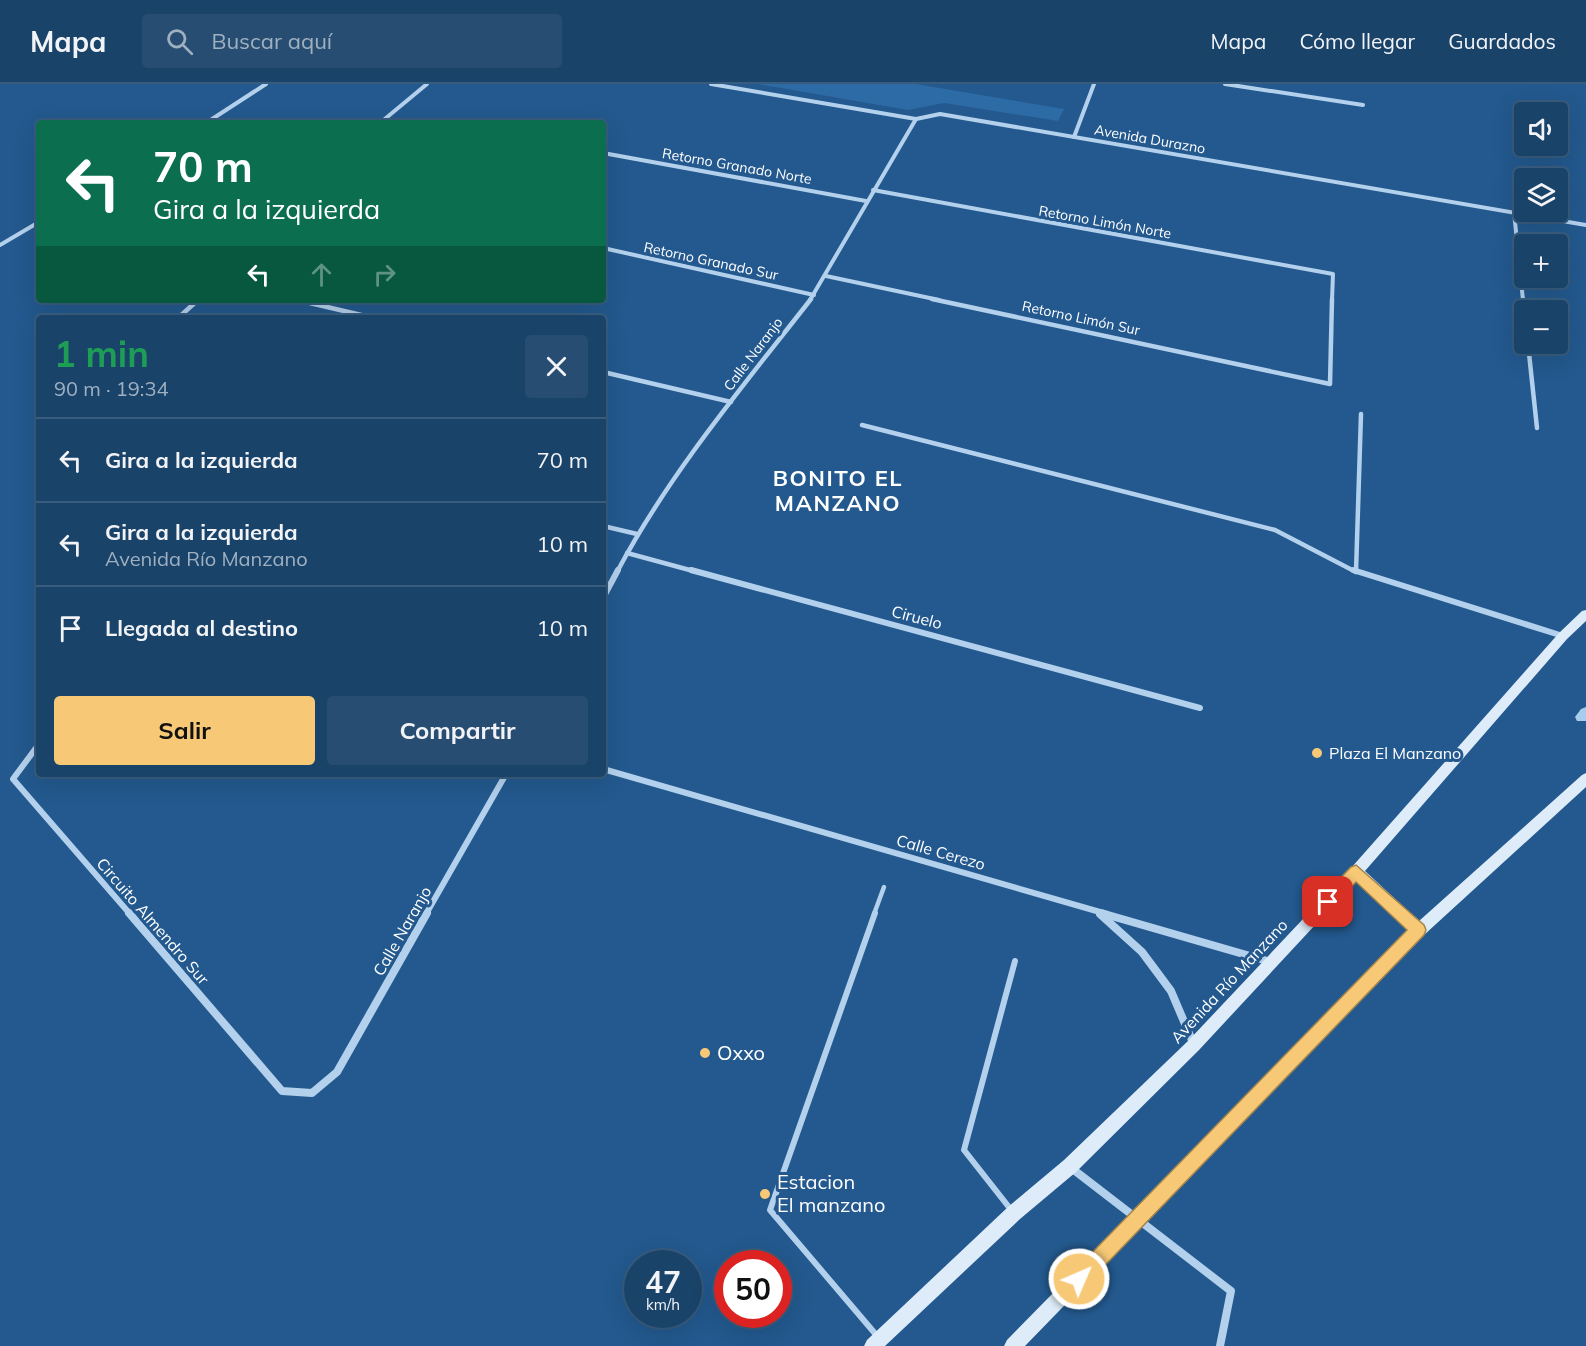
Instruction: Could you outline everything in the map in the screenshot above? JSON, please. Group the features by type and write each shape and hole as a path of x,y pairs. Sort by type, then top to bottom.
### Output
{"main road":[{"name":"Avenida Río Manzano","path":"876,1342 1014,1213 1070,1166 1194,1045 1356,872 1563,636 1586,614"},
{"path":"1013,1346 1419,930 1586,779"},
{"path":"1356,872 1419,930"}],"street":[{"path":"211,120 266,84"},
{"path":"384,120 427,84"},
{"name":"Avenida Durazno","path":"711,84 916,119 940,114 1514,212"},
{"path":"1074,137 1094,84"},
{"path":"1225,84 1363,105"},
{"name":"Calle Naranjo","path":"606,592 637,534 731,402 814,295 866,201 916,119"},
{"name":"Retorno Granado Norte","path":"606,154 866,201"},
{"name":"Retorno Limón Norte","path":"873,190 1333,274 1330,384"},
{"path":"1515,222 1523,300"},
{"name":"Avenida Durazno","path":"1568,222 1586,225"},
{"path":"0,245 36,224"},
{"name":"Retorno Granado Sur","path":"606,250 814,295"},
{"name":"Retorno Limón Sur","path":"826,276 1330,384"},
{"path":"181,315 195,303"},
{"path":"310,303 361,315"},
{"path":"1529,354 1537,428"},
{"path":"606,373 731,402"},
{"path":"1356,572 1361,414"},
{"path":"862,425 1275,530 1356,572 1563,636"},
{"path":"606,527 637,534"},
{"name":"Ciruelo","path":"627,553 1200,708"},
{"name":"Circuito Almendro Sur","path":"36,748 13,779 282,1091 312,1093"},
{"name":"Calle Cerezo","path":"606,770 1272,963"},
{"name":"Calle Naranjo","path":"312,1093 337,1072 504,777"},
{"path":"1097,912 1142,952 1171,991 1194,1045"},
{"path":"1070,1166 1231,1291 1221,1346"}],"lane":[{"path":"876,1342 770,1210 884,887"},
{"path":"1014,1213 964,1150 1015,961"}],"shaded area":[{"path":"757,84 916,84 1064,109 1058,121 944,103 908,110"}],"waterway":[{"path":"1582,717 1586,713"}],"place":[{"name":"Plaza El Manzano","path":"1317,753"},
{"name":"Oxxo","path":"705,1053"},
{"name":"Estacion El manzano","path":"765,1194"}],"district":[{"name":"BONITO EL MANZANO","path":"838,491"}],"route":[{"path":"1079,1279 1419,930 1356,872 1328,902"}]}
